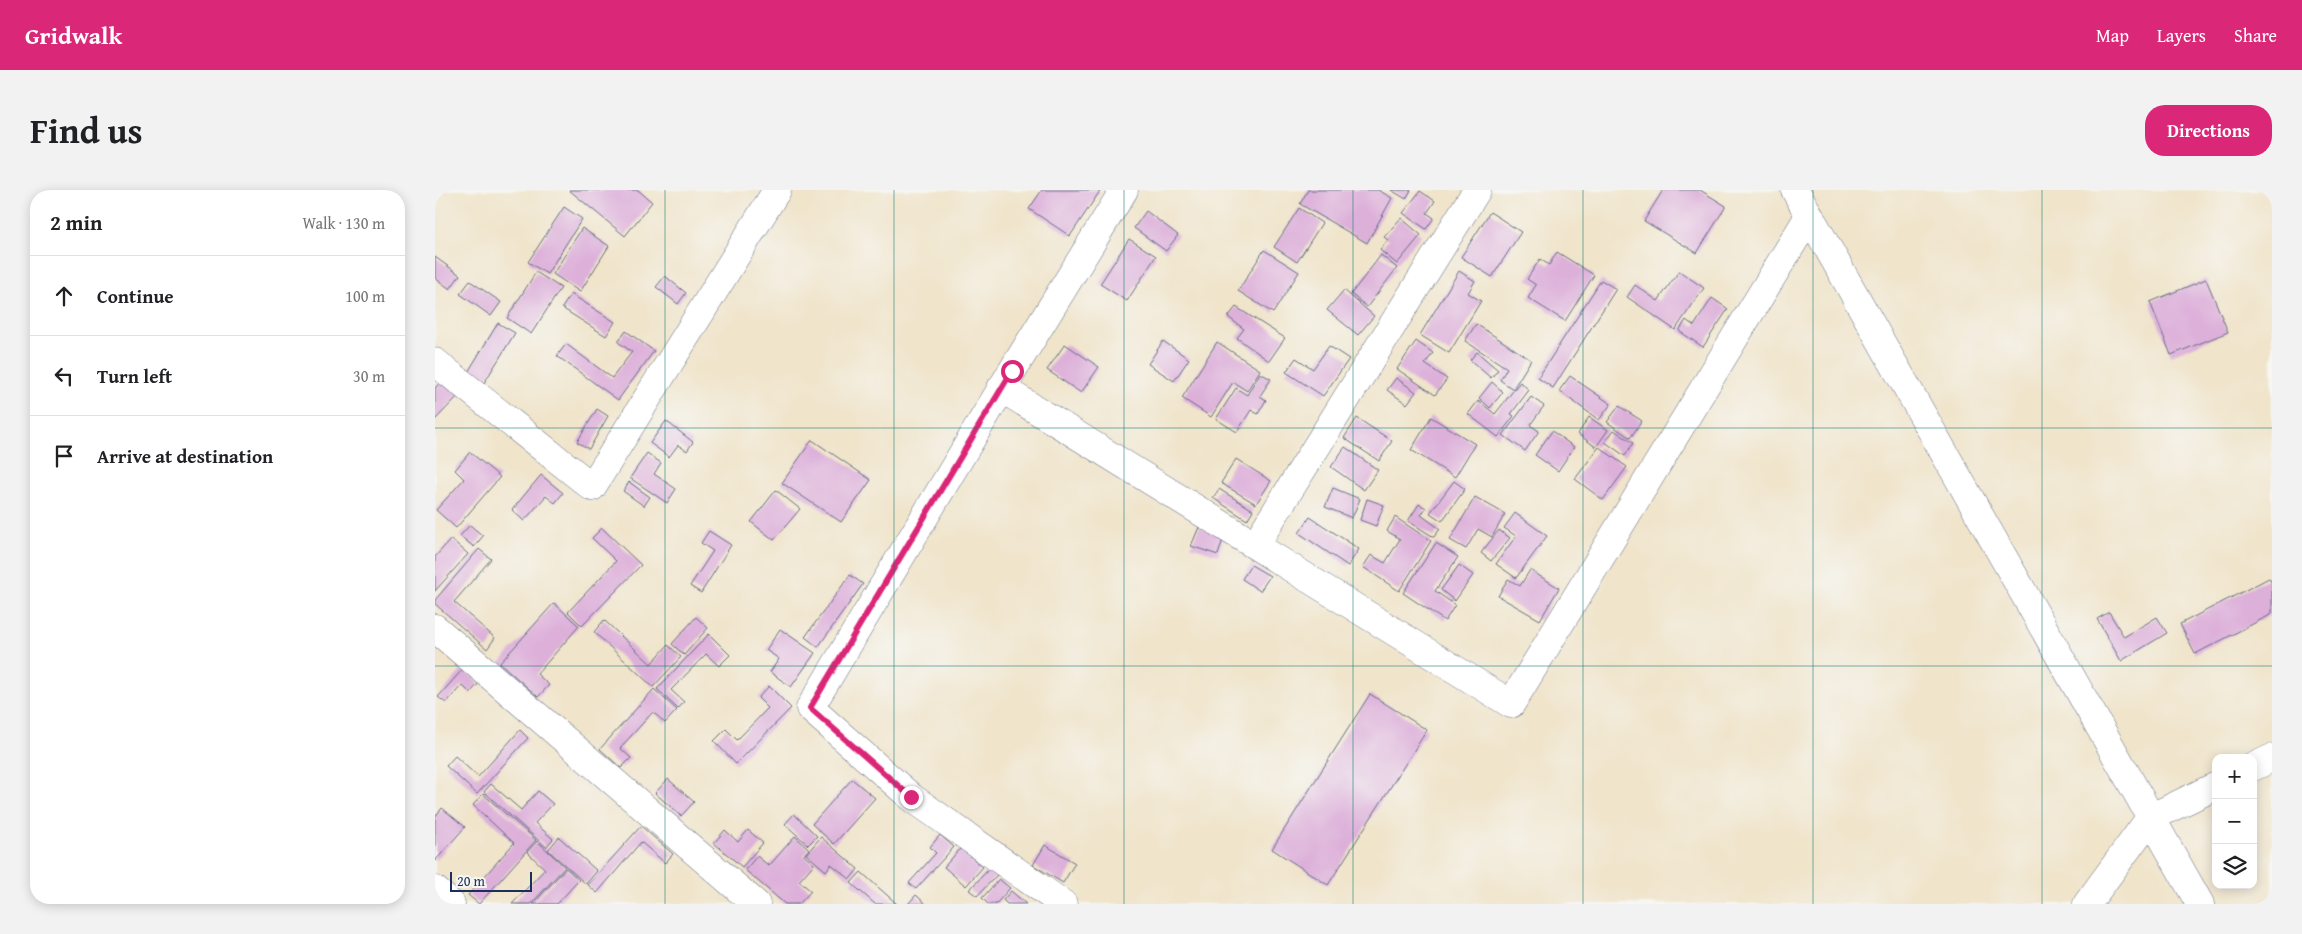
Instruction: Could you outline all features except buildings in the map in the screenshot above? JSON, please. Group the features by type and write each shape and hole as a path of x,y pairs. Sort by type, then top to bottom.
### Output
{"street":[{"path":"435,362 592,487 777,190"},
{"path":"1063,904 911,797 810,708 1001,388 1124,190"},
{"path":"1255,545 1477,190"},
{"path":"1795,190 2200,904"},
{"path":"1001,388 1511,704 1809,216"},
{"path":"435,628 756,904"},
{"path":"2257,765 2272,758"},
{"path":"2087,904 2150,818 2212,788"},
{"path":"435,890 451,904"}],"route":[{"path":"911,797 810,708 1012,371"}]}
